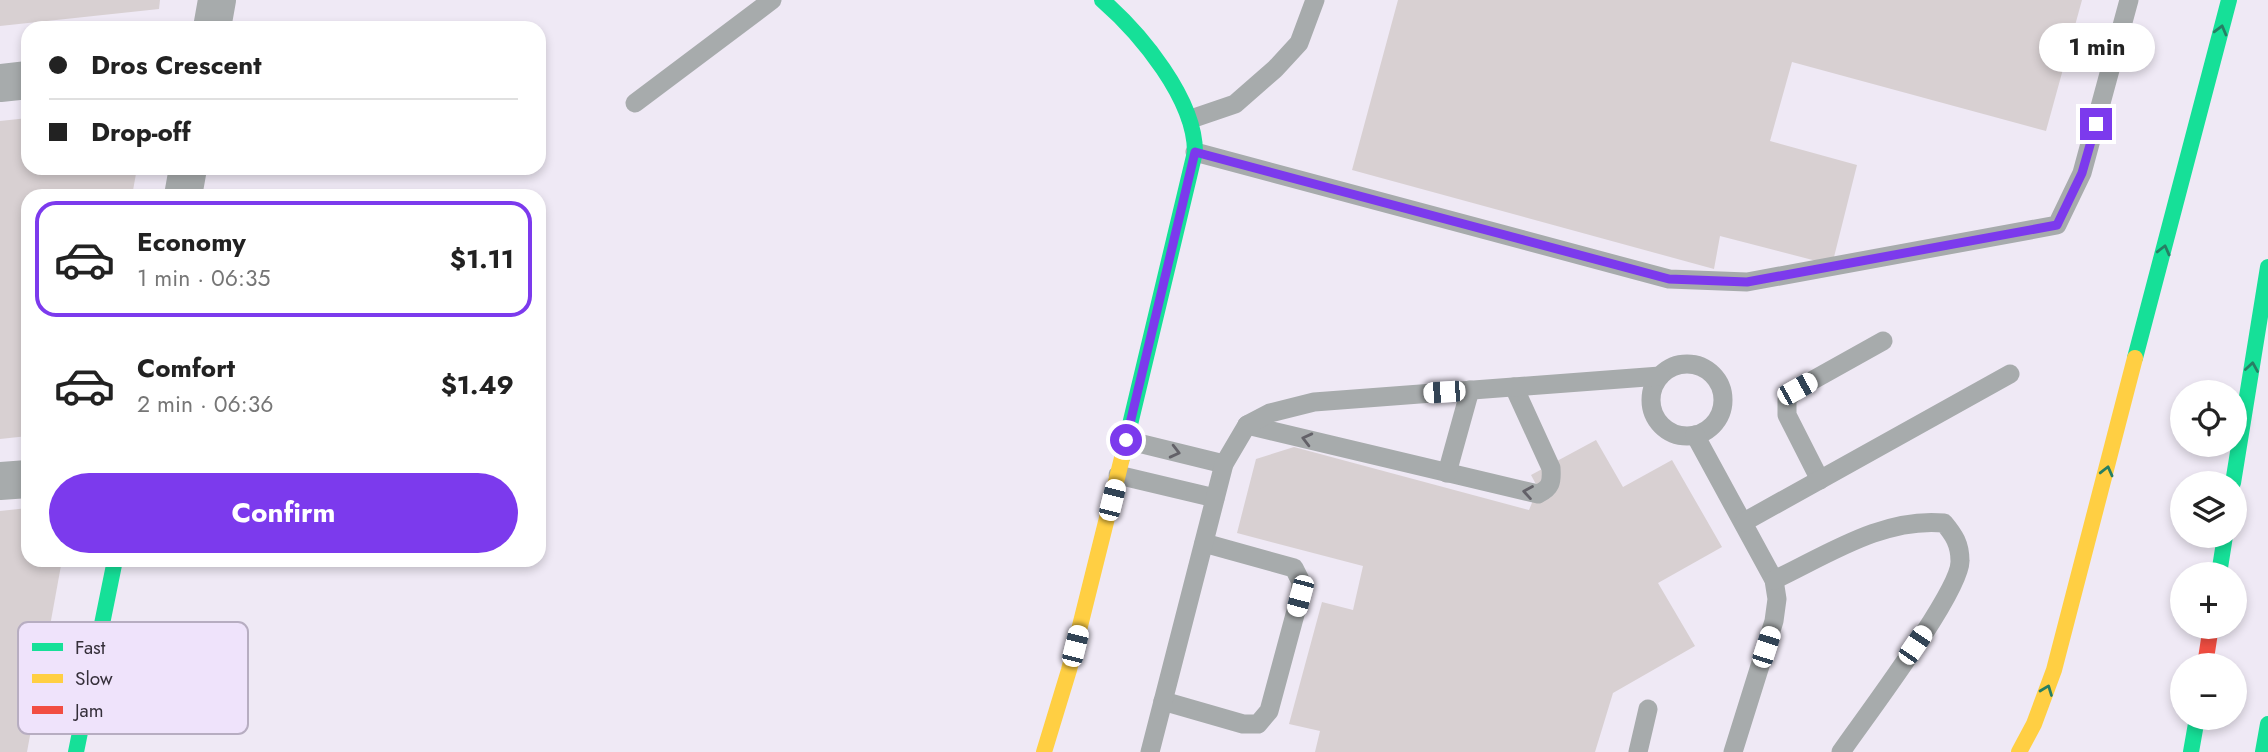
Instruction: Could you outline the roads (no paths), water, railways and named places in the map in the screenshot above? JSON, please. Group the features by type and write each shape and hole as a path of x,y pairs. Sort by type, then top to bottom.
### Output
{"main road":[{"path":"1044,752 1069,670 1195,152 1191,118 1180,97 1118,13 1102,0"},
{"path":"2019,752 2034,724 2054,670 2229,0"},
{"path":"2235,471 2268,267"},
{"path":"103,622 115,567"},
{"path":"2263,752 2268,724"},
{"path":"2191,752 2195,730"},
{"path":"76,752 80,734"}],"street":[{"path":"213,21 217,0"},
{"path":"0,83 21,81"},
{"path":"0,481 21,480"}],"lane":[{"path":"635,103 772,0"},
{"path":"1191,118 1235,104 1275,69 1299,43 1315,0"},
{"path":"1195,152 1669,279 1747,282 2057,225 2082,173 2129,0"},
{"path":"1820,480 1787,415 1787,398 1797,389 1884,341"},
{"path":"1150,752 1224,464 1247,425 1270,413 1314,402 1660,376 1684,364 1699,366 1712,375 1721,387 1723,402 1719,418 1709,429 1695,435 1679,436 1665,430 1656,418 1651,396 1660,376"},
{"path":"1744,522 2010,374"},
{"path":"1247,425 1538,494 1548,489 1552,480 1551,468 1514,387"},
{"path":"1447,473 1470,390"},
{"path":"1695,435 1774,580 1777,599 1774,621 1733,752"},
{"path":"1126,440 1224,464"},
{"path":"1118,475 1215,498"},
{"path":"1774,580 1883,529 1917,520 1944,523 1957,539 1961,564 1944,602 1841,752"},
{"path":"1163,701 1243,724 1258,724 1269,711 1300,596 1301,582 1294,568 1204,543"},
{"path":"1638,752 1648,709"}]}
